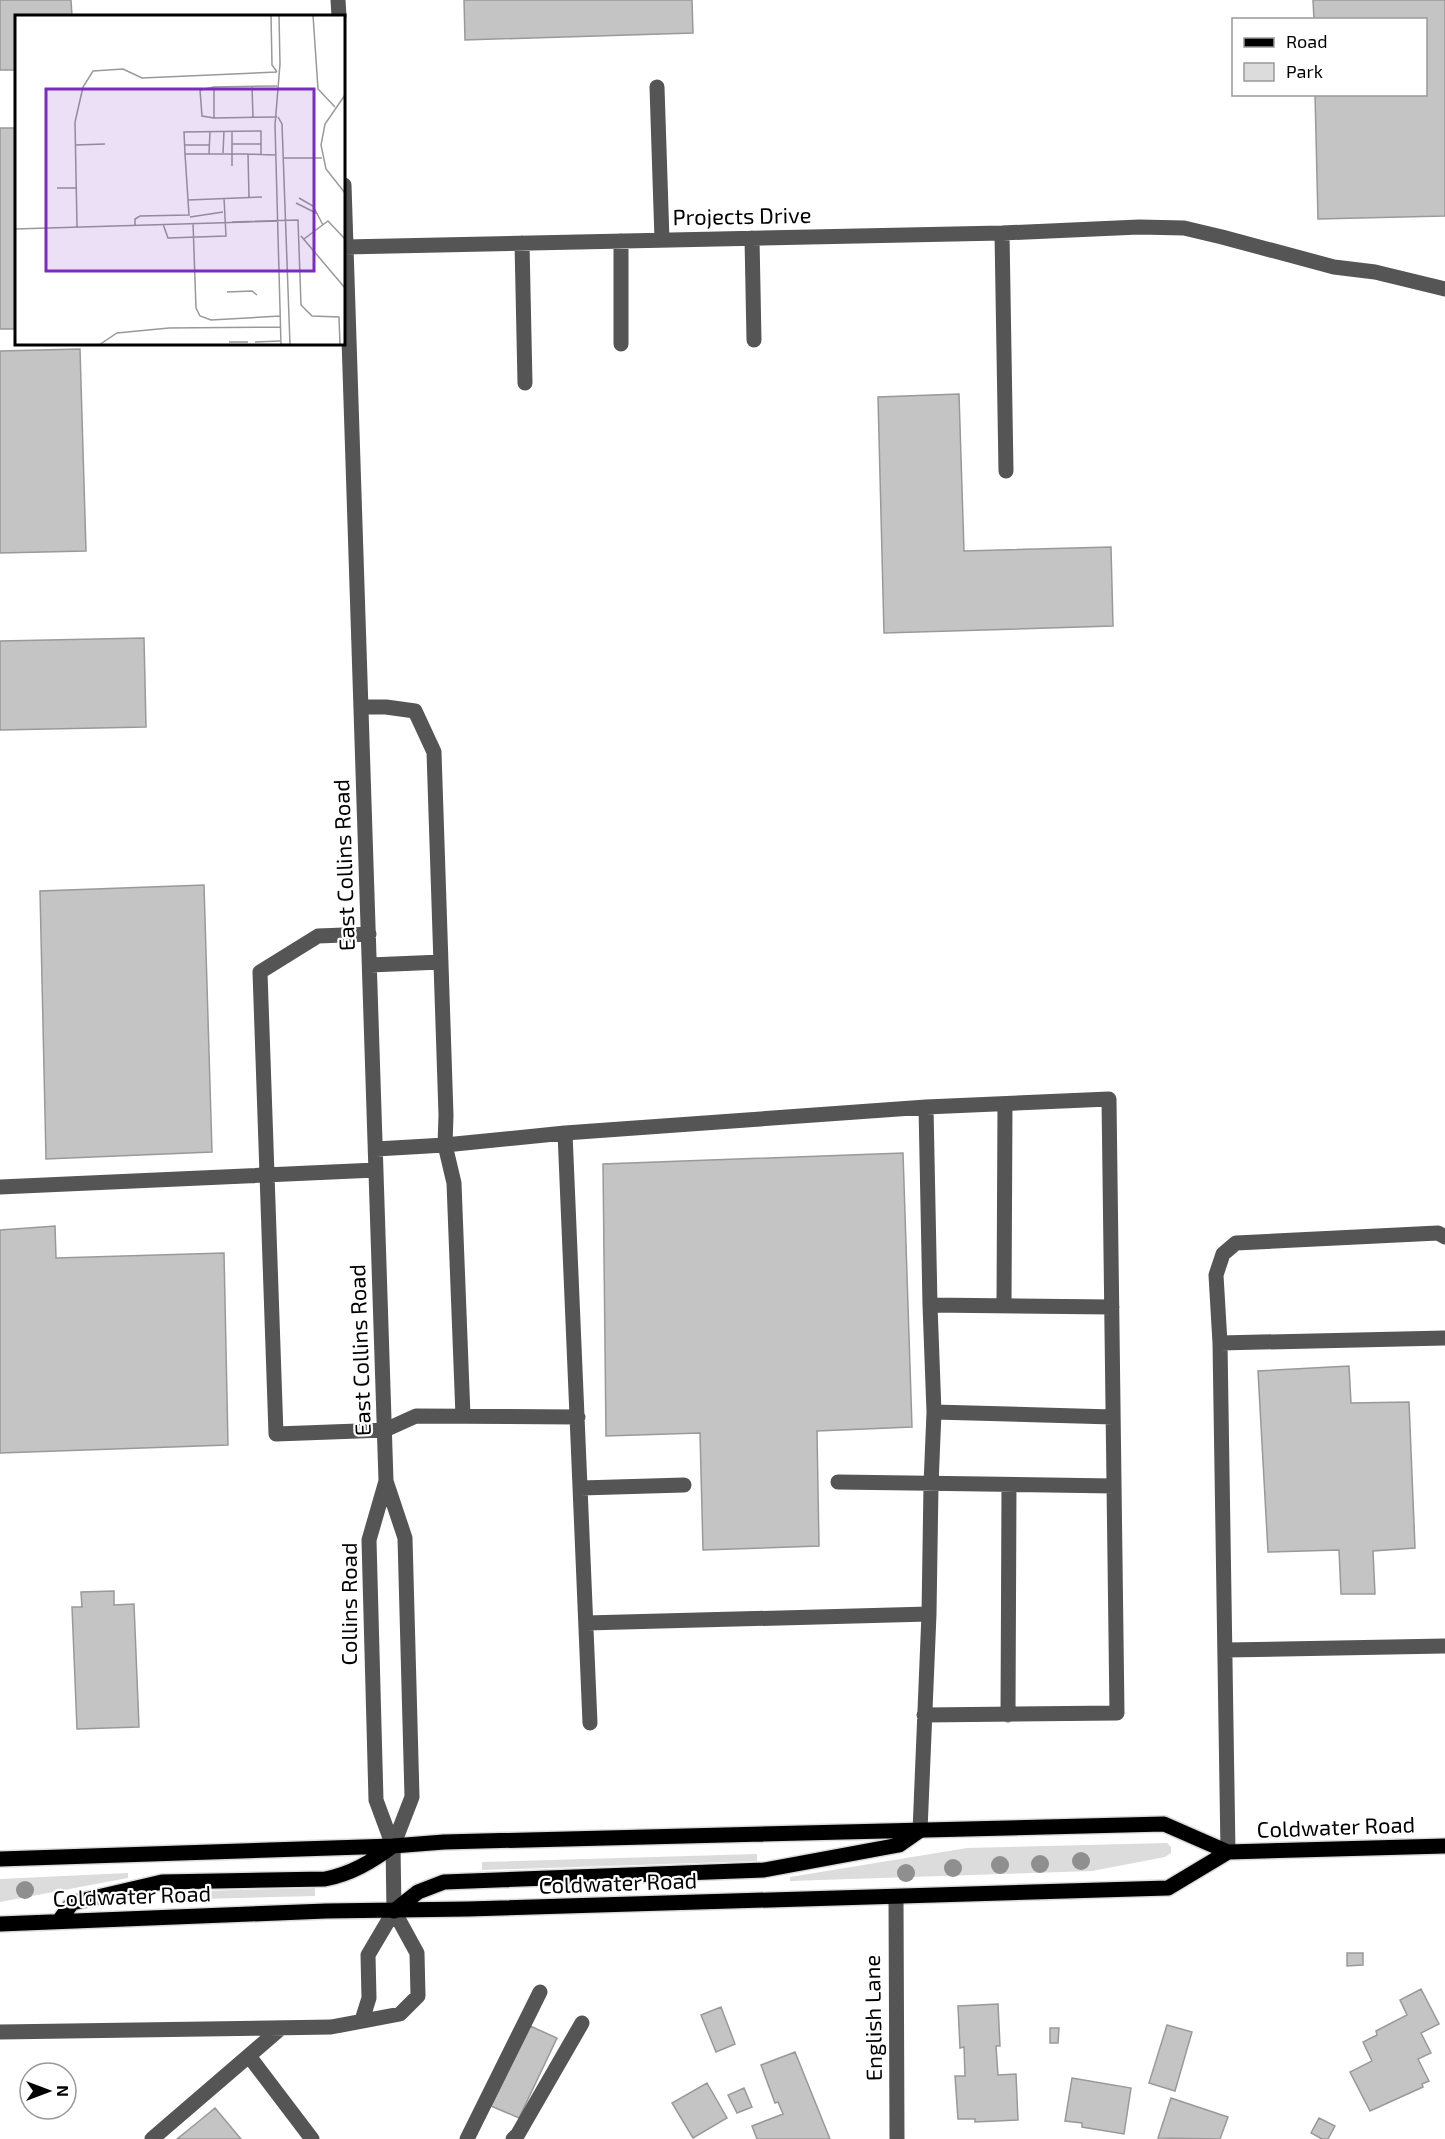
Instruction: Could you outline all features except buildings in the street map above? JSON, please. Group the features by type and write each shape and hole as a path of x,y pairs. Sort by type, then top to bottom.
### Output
{"main road":[{"name":"Coldwater Road","path":"0,1859 393,1846 444,1842 1164,1824 1228,1852 1445,1846"},
{"path":"394,1911 418,1892 444,1882 764,1870 899,1845 920,1830"},
{"path":"59,1921 72,1903 162,1882 325,1879 342,1876 370,1863 393,1846"},
{"name":"Coldwater Road","path":"0,1924 326,1911 394,1911 1168,1888 1228,1852"}],"street":[{"path":"338,0 339,15"},
{"path":"657,87 662,240"},
{"name":"Projects Drive","path":"345,247 1139,227 1184,228 1334,267 1375,272 1445,289"},
{"path":"1002,232 1006,471"},
{"path":"752,238 754,340"},
{"path":"621,241 621,344"},
{"path":"522,243 525,383"},
{"name":"East Collins Road","path":"345,247 386,1480"},
{"path":"362,707 386,707 415,711 434,752 446,1115 445,1145 454,1183 464,1416"},
{"path":"369,934 318,936 260,972 276,1434 385,1430 416,1416 578,1417"},
{"path":"370,965 441,963"},
{"path":"376,1149 926,1107 1109,1099 1117,1713 924,1716"},
{"path":"1004,1306 1005,1104"},
{"path":"920,1830 934,1412 926,1107"},
{"path":"565,1133 590,1724"},
{"path":"0,1187 376,1170"},
{"path":"1228,1852 1220,1343 1216,1275 1223,1254 1236,1243 1438,1233 1445,1237"},
{"path":"930,1305 1112,1307"},
{"path":"1220,1343 1445,1338"},
{"path":"934,1412 1113,1417"},
{"name":"Collins Road","path":"386,1480 405,1538 412,1797 393,1846"},
{"name":"Collins Road","path":"386,1480 369,1540 369,1551 376,1800 393,1846 394,1911"},
{"path":"838,1482 1114,1486"},
{"path":"581,1488 684,1485"},
{"path":"1008,1715 1009,1485"},
{"path":"586,1623 929,1614"},
{"path":"1226,1650 1445,1646"},
{"name":"English Lane","path":"896,1897 897,2139"},
{"path":"362,2020 369,1998 368,1955 394,1911"},
{"path":"0,2032 331,2027 400,2014 418,1996 417,1953 394,1911"},
{"path":"467,2139 540,1992"},
{"path":"513,2139 582,2022"},
{"path":"152,2139 282,2028"},
{"path":"249,2056 312,2139"}],"green space":[{"path":"1167,1843 1171,1847 1171,1853 1165,1857 1092,1871 790,1881 790,1877 967,1848"},
{"path":"757,1854 757,1861 482,1870 482,1862"},
{"path":"128,1873 128,1878 0,1902 0,1879"},
{"path":"315,1888 315,1896 163,1900 163,1892"}]}
